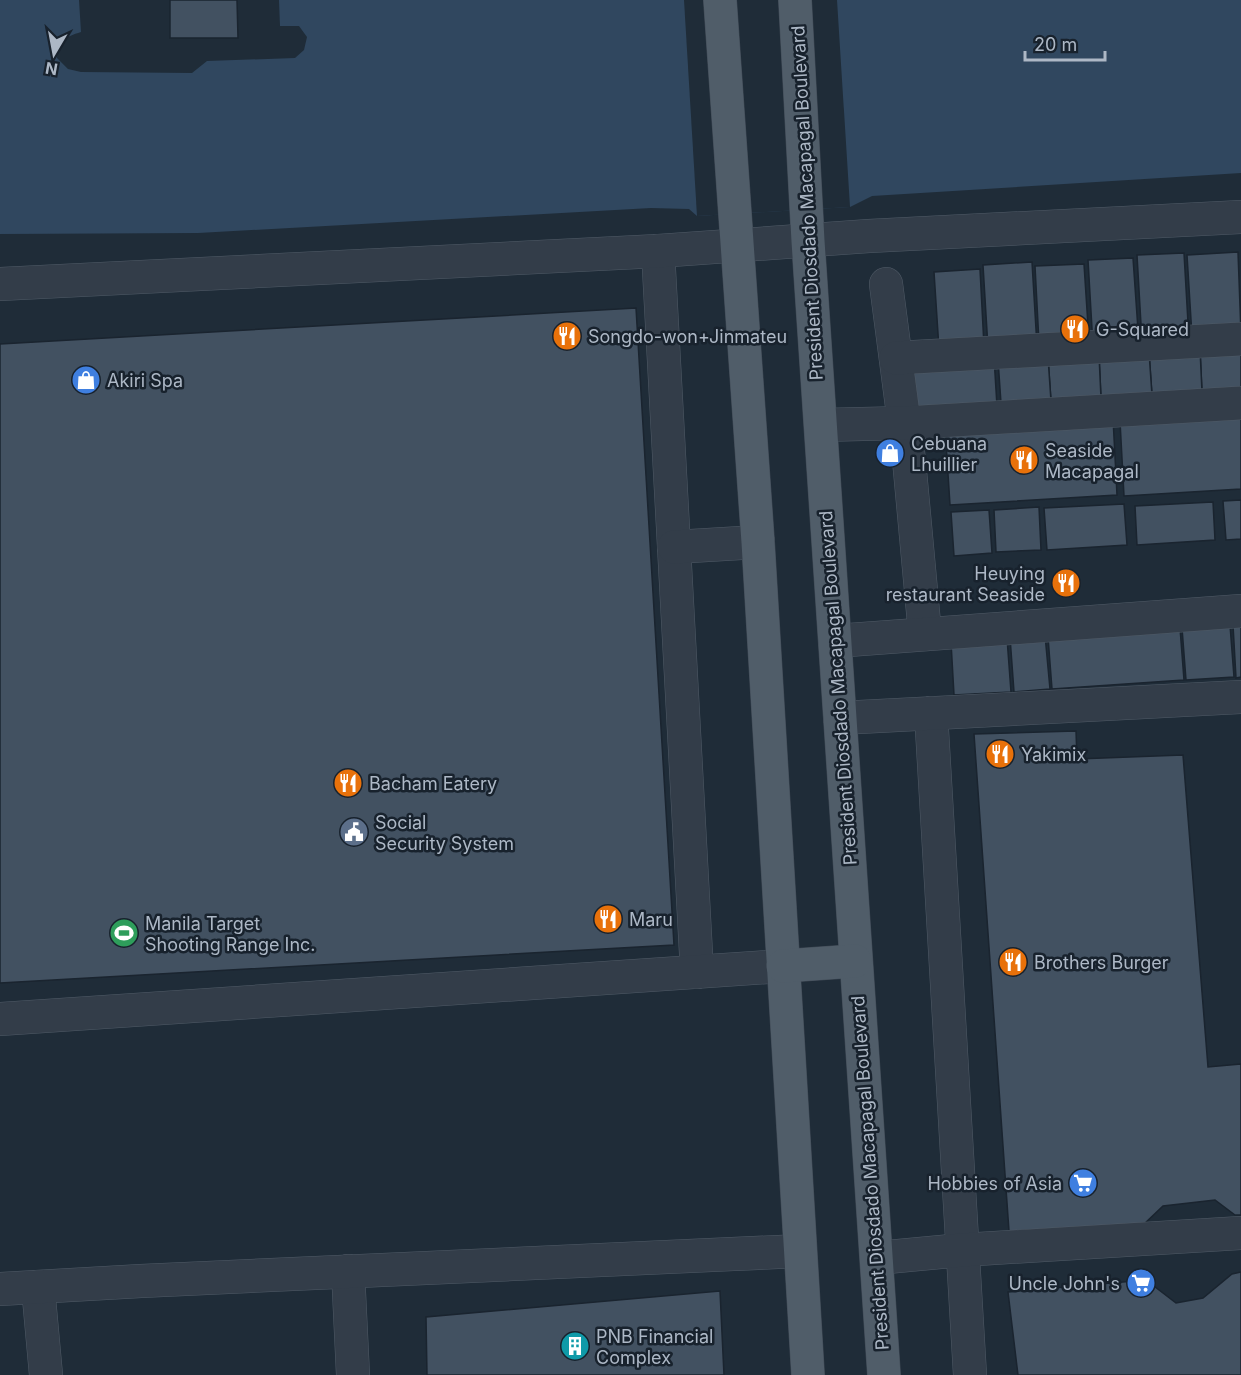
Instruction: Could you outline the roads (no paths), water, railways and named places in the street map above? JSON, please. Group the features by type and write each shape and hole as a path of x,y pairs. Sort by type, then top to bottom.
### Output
{"main road":[{"path":"720,0 758,542 808,1375"},
{"name":"President Diosdado Macapagal Boulevard","path":"795,0 807,225 884,1375"},
{"path":"783,966 855,961"}],"lane":[{"path":"0,284 658,251 737,245 807,225 1241,216"},
{"path":"658,251 697,972"},
{"path":"886,284 904,423 925,634"},
{"path":"896,358 1241,339"},
{"path":"821,425 904,423 1241,403"},
{"path":"674,547 758,542"},
{"path":"835,641 1241,611"},
{"path":"840,718 1241,697"},
{"path":"931,713 969,1375"},
{"path":"0,1019 783,966"},
{"path":"877,1258 962,1250 1241,1233"},
{"path":"0,1289 800,1251"},
{"path":"348,1271 353,1375"},
{"path":"38,1287 46,1375"}],"water":[{"path":"0,0 79,0 81,32 61,43 57,58 68,69 81,72 192,73 207,61 295,58 304,50 307,37 299,26 280,26 279,0 1241,0 1241,173 872,196 850,207 697,216 689,209 651,208 198,233 0,234"}],"place":[{"name":"G-Squared","path":"1075,329"},
{"name":"Songdo-won+Jinmateu","path":"567,336"},
{"name":"Akiri Spa","path":"86,380"},
{"name":"Cebuana Lhuillier","path":"890,453"},
{"name":"Seaside Macapagal","path":"1024,460"},
{"name":"Heuying restaurant Seaside","path":"1066,583"},
{"name":"Yakimix","path":"1000,754"},
{"name":"Bacham Eatery","path":"348,783"},
{"name":"Social Security System","path":"354,832"},
{"name":"Maru","path":"608,919"},
{"name":"Manila Target Shooting Range Inc.","path":"124,933"},
{"name":"Brothers Burger","path":"1013,962"},
{"name":"Hobbies of Asia","path":"1083,1183"},
{"name":"Uncle John's","path":"1141,1283"},
{"name":"PNB Financial Complex","path":"575,1346"}]}
